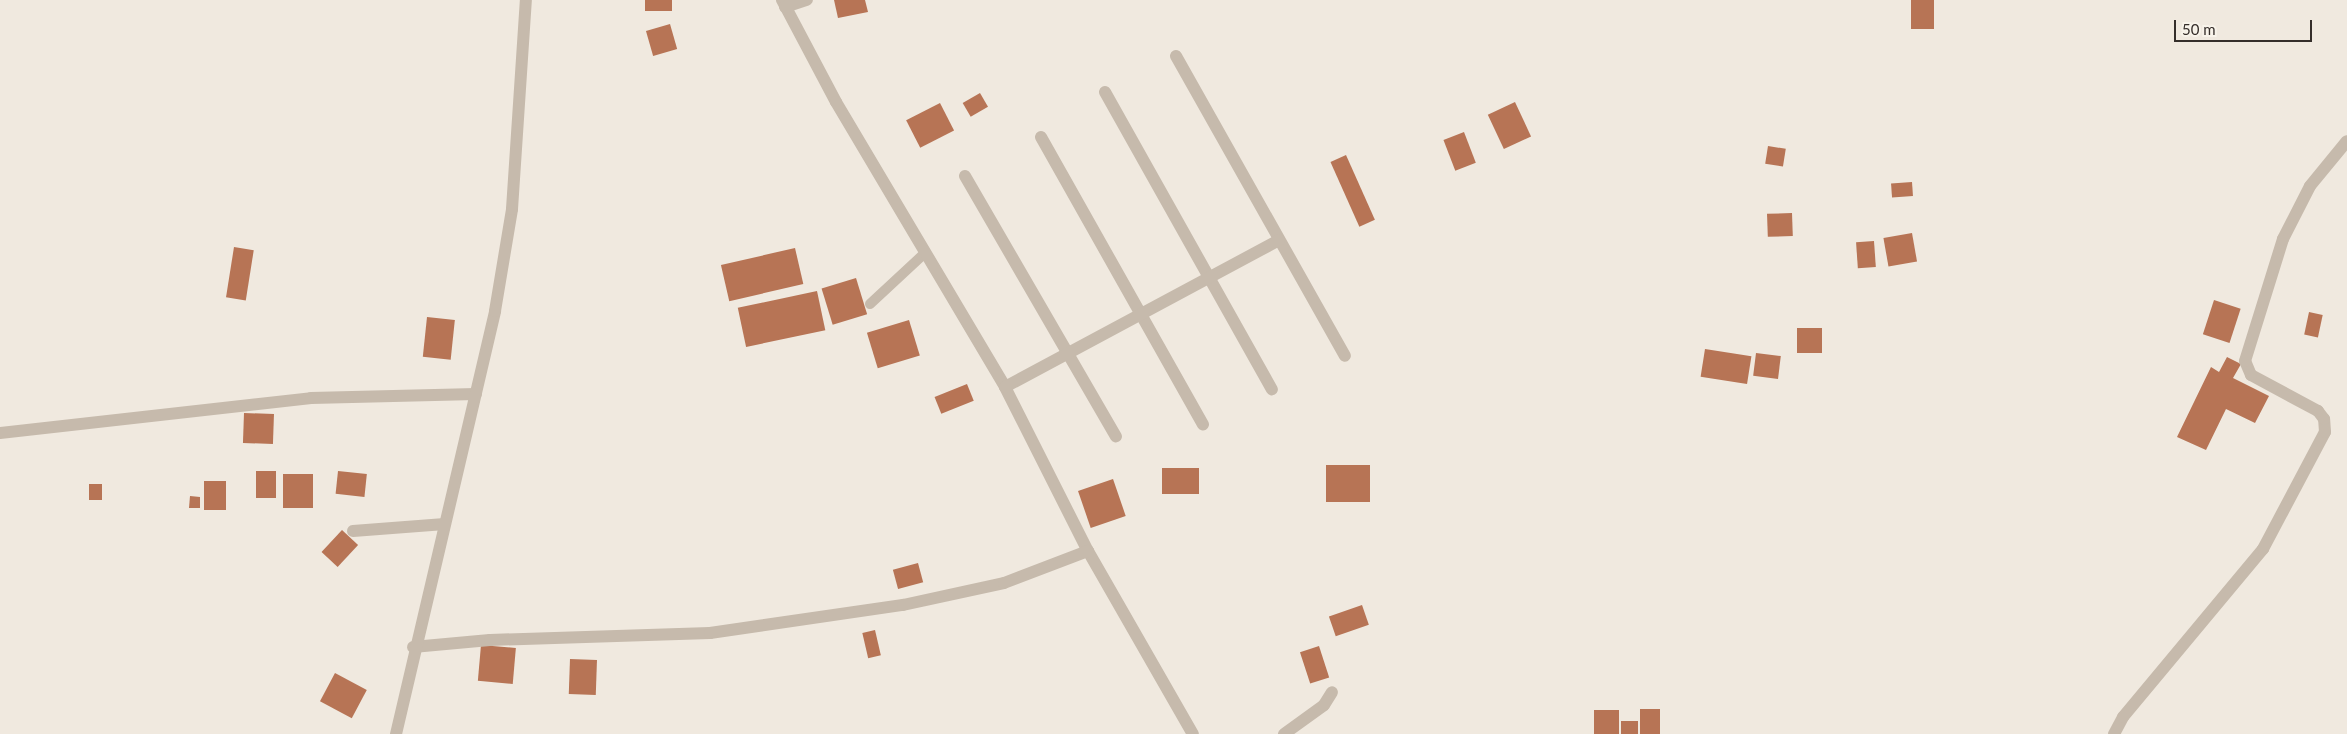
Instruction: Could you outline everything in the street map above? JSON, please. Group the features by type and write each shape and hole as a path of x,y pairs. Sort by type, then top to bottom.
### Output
{"street":[{"path":"396,734 413,647 476,394 512,209 526,0"},
{"path":"807,0 784,3 836,102 1005,387 1088,551 1193,734"},
{"path":"1176,56 1345,356"},
{"path":"1105,92 1272,389"},
{"path":"1041,137 1203,424"},
{"path":"2114,734 2123,718 2263,549 2325,432 2324,419 2318,411 2251,375 2245,361 2283,239 2310,186 2347,141"},
{"path":"965,176 1116,436"},
{"path":"1005,387 1068,356 1279,240"},
{"path":"0,433 311,398 476,394"},
{"path":"353,531 444,524"},
{"path":"413,647 490,640 710,634 903,605 1004,583 1088,551"},
{"path":"1284,734 1324,705 1332,692"}],"lane":[{"path":"870,304 926,252"}],"building":[{"path":"645,0 672,0 672,11 645,11"},
{"path":"834,0 865,0 868,12 838,18"},
{"path":"1911,0 1934,0 1934,29 1911,29"},
{"path":"670,24 677,49 653,56 646,31"},
{"path":"980,93 988,107 971,117 963,103"},
{"path":"1515,102 1531,136 1504,149 1488,115"},
{"path":"940,103 954,131 920,148 906,120"},
{"path":"1464,132 1476,163 1455,171 1443,140"},
{"path":"1768,146 1786,149 1783,167 1765,164"},
{"path":"1346,155 1375,220 1359,227 1330,162"},
{"path":"1912,182 1913,196 1892,197 1891,183"},
{"path":"1792,213 1793,236 1768,237 1767,214"},
{"path":"1912,233 1917,262 1888,267 1883,238"},
{"path":"1874,241 1876,267 1858,268 1856,242"},
{"path":"234,247 254,250 246,301 226,297"},
{"path":"795,248 803,284 729,301 721,265"},
{"path":"856,278 867,314 833,325 822,289"},
{"path":"817,291 825,330 746,347 738,308"},
{"path":"2214,300 2241,309 2230,343 2203,334"},
{"path":"2309,312 2323,315 2318,337 2304,334"},
{"path":"427,317 455,320 451,360 423,357"},
{"path":"909,320 920,355 878,368 867,333"},
{"path":"1797,328 1822,328 1822,353 1797,353"},
{"path":"1705,349 1751,356 1747,384 1701,377"},
{"path":"1756,353 1781,356 1778,379 1753,376"},
{"path":"2227,357 2241,364 2233,378 2269,396 2255,423 2226,409 2206,450 2177,437 2211,367 2219,372"},
{"path":"967,384 974,401 941,414 935,397"},
{"path":"244,413 274,414 273,444 243,443"},
{"path":"1326,465 1370,465 1370,502 1326,502"},
{"path":"1162,468 1199,468 1199,494 1162,494"},
{"path":"256,471 276,471 276,498 256,498"},
{"path":"338,471 367,474 364,497 336,494"},
{"path":"283,474 313,474 313,508 283,508"},
{"path":"1113,479 1126,516 1091,528 1078,491"},
{"path":"204,481 226,481 226,510 204,510"},
{"path":"89,484 102,484 102,500 89,500"},
{"path":"190,496 200,497 200,508 189,508"},
{"path":"342,530 358,545 338,567 322,552"},
{"path":"918,563 923,582 898,589 893,570"},
{"path":"1362,605 1369,625 1336,636 1329,616"},
{"path":"875,630 881,655 868,658 862,633"},
{"path":"481,645 516,648 513,684 478,681"},
{"path":"1319,646 1329,677 1310,684 1300,652"},
{"path":"570,659 597,660 596,695 569,694"},
{"path":"335,673 367,690 352,718 320,701"},
{"path":"1640,709 1660,709 1660,734 1640,734"},
{"path":"1594,710 1619,710 1619,734 1594,734"},
{"path":"1621,721 1638,721 1638,734 1621,734"}]}
